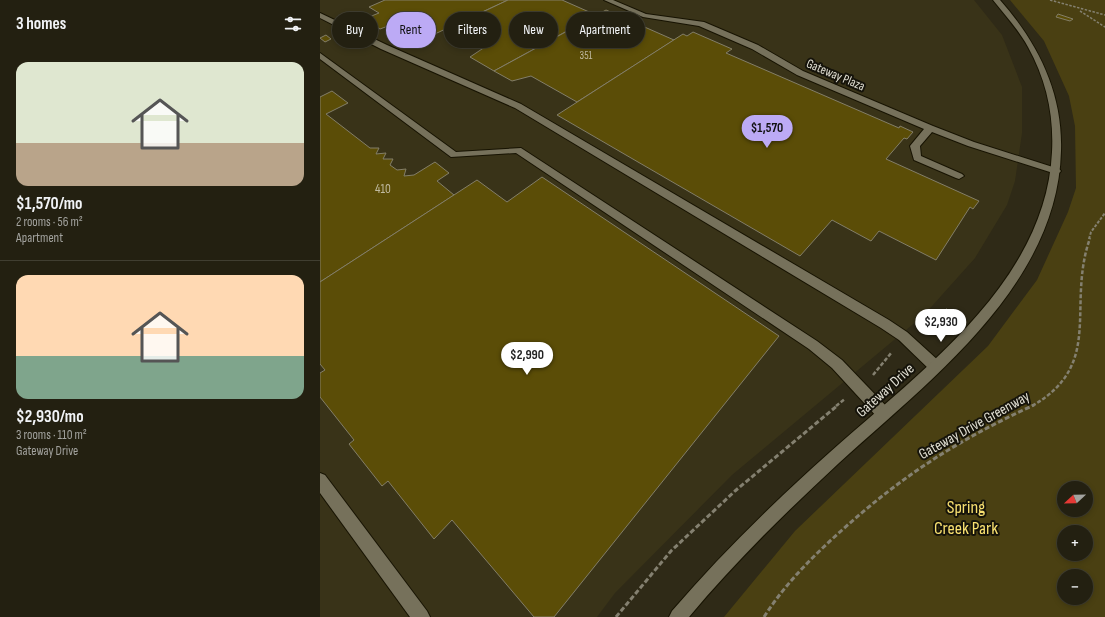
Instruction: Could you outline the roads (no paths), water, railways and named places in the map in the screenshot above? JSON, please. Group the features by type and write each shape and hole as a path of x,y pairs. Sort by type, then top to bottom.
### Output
{"street":[{"name":"Gateway Plaza","path":"608,0 645,16 693,22 715,30 761,50 800,73 930,128 971,144 1056,171"},
{"name":"Gateway Drive","path":"678,617 702,587 763,523 935,366 984,315 1017,271 1047,213 1056,171 1055,116 1045,73 1023,33 996,0"},
{"path":"320,15 384,47 518,106 885,324 903,336 935,366"},
{"path":"320,55 454,155 518,150 814,346 837,364 883,413"},
{"path":"930,128 915,146 917,158 959,176"},
{"path":"320,480 421,617"}],"park label":[{"name":"Spring Creek Park","path":"966,517"}]}
